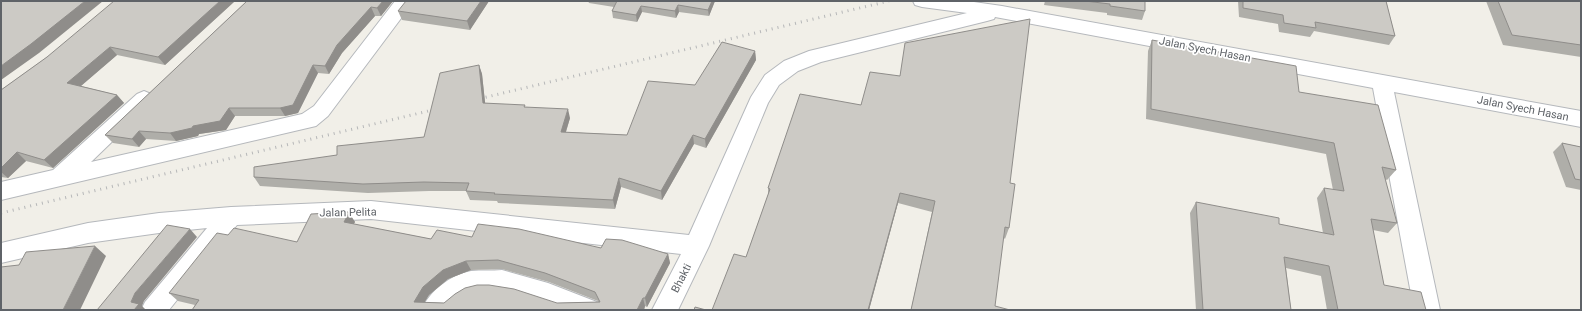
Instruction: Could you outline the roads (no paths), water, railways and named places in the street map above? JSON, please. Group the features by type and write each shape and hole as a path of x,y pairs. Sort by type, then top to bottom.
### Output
{"street":[{"path":"1,191 308,120 321,111 405,1"},
{"name":"Jalan Syech Hasan","path":"922,1 1002,12 1581,119"},
{"name":"Bhakti","path":"665,310 697,246 742,135 758,102 772,80 790,66 816,56 1002,12"},
{"path":"1382,82 1427,310"},
{"path":"60,177 157,86"},
{"name":"Jalan Pelita","path":"1,253 88,232 232,216 371,210 697,246"},
{"path":"154,310 232,216"},
{"path":"434,310 447,294 471,282 502,281 548,294 588,310"}],"railway":[{"path":"474,100 889,1"},
{"path":"1,213 441,108"}]}
